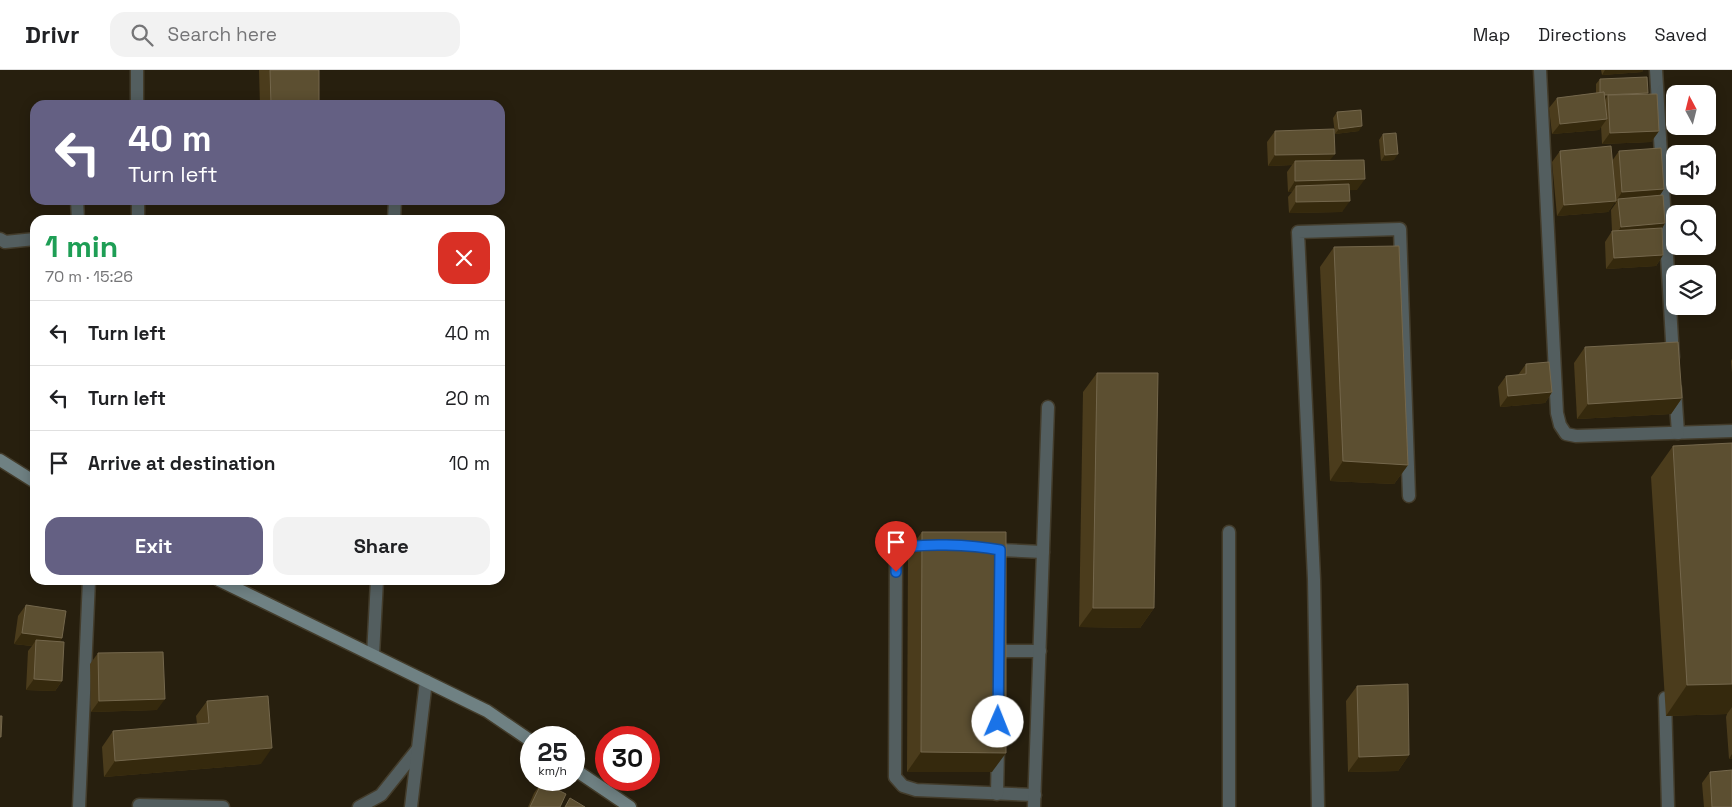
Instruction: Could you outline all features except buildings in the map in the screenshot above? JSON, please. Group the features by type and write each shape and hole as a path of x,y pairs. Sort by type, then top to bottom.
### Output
{"main road":[{"path":"0,460 30,479"},
{"path":"229,585 487,711 520,734"},
{"path":"585,776 630,807"}],"street":[{"path":"137,70 137,100"},
{"path":"1540,70 1557,413 1560,425 1566,434 1576,436 1732,431"},
{"path":"1656,70 1678,433"},
{"path":"1318,807 1314,579 1298,232 1400,229 1409,496"},
{"path":"0,239 5,242 30,240"},
{"path":"935,546 902,548 896,552 895,777 904,786 916,790 997,794 1034,801 1048,407"},
{"path":"1229,532 1229,807"},
{"path":"983,548 1000,554 1043,552"},
{"path":"79,807 89,585"},
{"path":"373,655 377,585"},
{"path":"999,651 1040,651"},
{"path":"411,807 426,681"},
{"path":"1665,687 1668,807"},
{"path":"997,794 998,736"},
{"path":"359,807 381,795 417,750"},
{"path":"139,805 222,807"}],"route":[{"path":"896,572 896,552 902,548 925,546 992,548 1000,550 998,722"}]}
